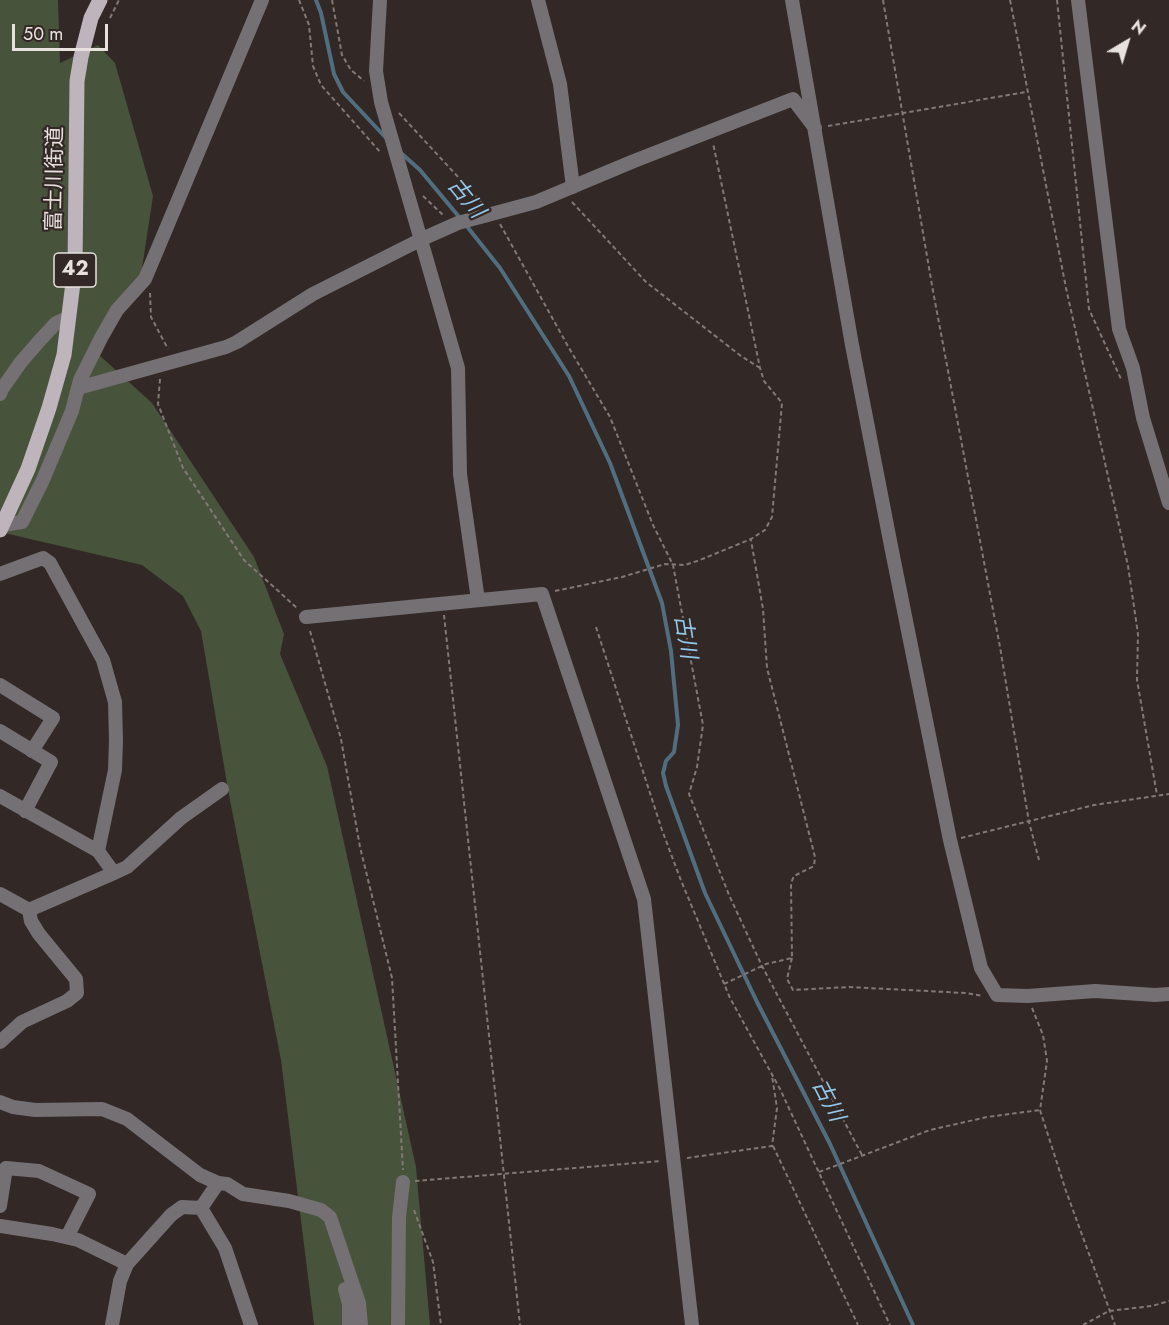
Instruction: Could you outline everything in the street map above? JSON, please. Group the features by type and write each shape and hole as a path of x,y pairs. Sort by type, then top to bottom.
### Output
{"main road":[{"name":"富士川街道","path":"2,528 28,469 64,355 75,267 77,81 91,18 100,0"}],"street":[{"path":"2,528 22,522 42,482 72,411 78,388 96,349 117,310 145,279 262,0"},
{"path":"380,0 376,71 380,97 458,368 460,474 478,600"},
{"path":"538,0 560,84 568,189"},
{"path":"792,0 854,356 950,840 981,968 997,995 1028,996 1095,991 1169,994"},
{"path":"1078,0 1119,329 1133,368 1143,418 1169,504"},
{"path":"78,388 226,347 313,294 455,224 536,201 793,99 815,128"},
{"path":"0,394 21,362 41,339 56,323 69,317"},
{"path":"0,574 43,558 50,563 103,660 115,702 117,741 116,770 98,851"},
{"path":"306,617 542,594 644,899 692,1325"},
{"path":"0,685 53,718 32,751"},
{"path":"0,731 51,762 26,811"},
{"path":"29,910 127,867 181,818 222,789"},
{"path":"0,796 98,851 114,873"},
{"path":"0,894 29,910"},
{"path":"0,1042 22,1022 73,998 76,993 76,979 39,934 31,921 29,910"},
{"path":"0,1102 13,1107 35,1110 102,1109 127,1119 200,1174 218,1183 227,1184 243,1194 289,1201 321,1210 330,1217 359,1303 361,1325"},
{"path":"0,1206 6,1168 39,1171 89,1194 67,1237"},
{"path":"398,1325 399,1217 404,1182"},
{"path":"201,1208 218,1183"},
{"path":"112,1325 120,1281 127,1264 171,1215 182,1207 201,1208"},
{"path":"201,1208 225,1248 251,1325"},
{"path":"0,1226 67,1237 105,1252 127,1264"},
{"path":"334,1231 335,1251 349,1304 348,1325"}],"path":[{"path":"110,18 119,0"},
{"path":"299,0 309,25 313,66 321,85 384,157"},
{"path":"332,0 342,56 351,70 380,97"},
{"path":"883,0 933,291 1000,647 1029,822 1039,860"},
{"path":"1010,0 1026,92 1078,345 1128,566 1138,634 1137,680 1157,795"},
{"path":"1057,0 1089,309 1123,382"},
{"path":"815,128 1026,92"},
{"path":"398,113 491,213 610,417 653,525 673,564 703,725 697,767 689,794 729,895 762,966 862,1155"},
{"path":"542,594 622,577 665,564 685,565 700,560 751,539 765,530 772,517 782,403 764,381 760,368 711,131"},
{"path":"568,189 646,282 741,356 760,368"},
{"path":"420,194 455,224"},
{"path":"145,279 150,295 151,317 172,362 160,378 158,404 183,468 244,560 306,617 341,739 360,848 392,978 404,1182 433,1262 441,1325"},
{"path":"751,539 763,609 767,668 815,857 814,866 794,876 791,883 792,958 787,979 793,990 849,987 965,993 979,996 997,995"},
{"path":"443,604 520,1325"},
{"path":"596,627 662,830 724,984 771,1071 890,1325"},
{"path":"950,840 1094,805 1169,794"},
{"path":"724,984 762,966 792,958"},
{"path":"1028,996 1043,1035 1047,1061 1040,1110 1066,1191 1115,1325"},
{"path":"771,1071 777,1108 772,1146 858,1325"},
{"path":"818,1173 930,1130 987,1117 1040,1110"},
{"path":"404,1182 674,1160 772,1146"},
{"path":"1083,1325 1109,1311 1152,1306 1169,1301"}],"green space":[{"path":"0,0 58,0 60,63 98,45 115,63 153,196 139,288 98,354 152,403 254,557 284,634 280,654 327,766 416,1167 430,1325 314,1325 281,1060 229,795 201,631 183,596 142,565 0,532"}],"waterway":[{"name":"古川","path":"316,0 334,74 343,92 387,139"},
{"name":"古川","path":"401,153 420,170 460,218"},
{"name":"古川","path":"465,224 500,268 569,376 610,463 662,603 671,651 678,725 674,752 666,761 663,773 666,786 705,893 757,1002 830,1144 913,1325"}]}
